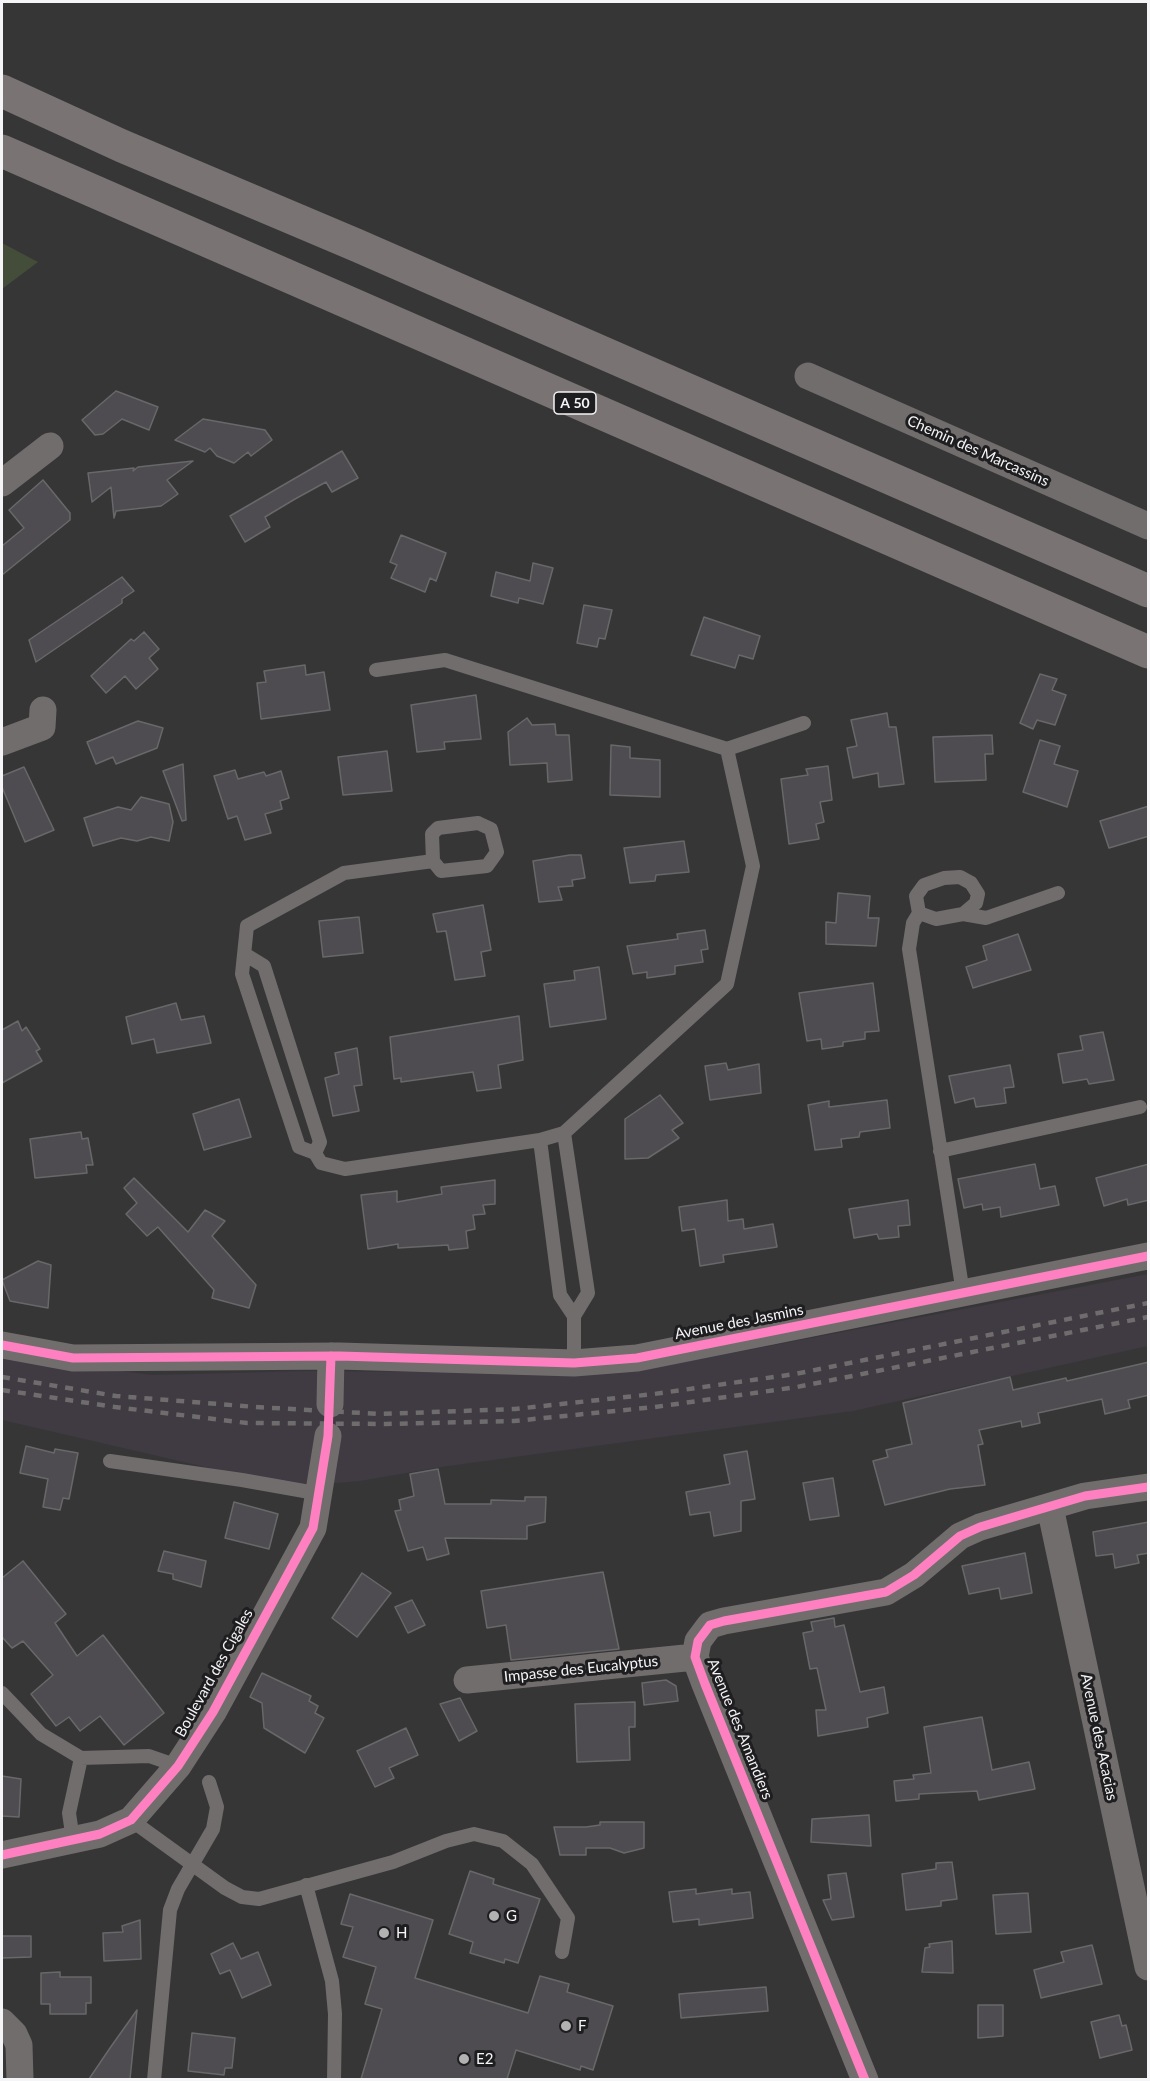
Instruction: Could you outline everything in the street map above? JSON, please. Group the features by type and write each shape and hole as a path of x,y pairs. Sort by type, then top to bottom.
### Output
{"highway":[{"path":"2,91 122,146 367,250 1149,591"},
{"name":"A 50","path":"2,151 1149,652"}],"street":[{"name":"Chemin des Marcassins","path":"808,376 1149,526"},
{"path":"2,483 50,446"},
{"path":"2,742 42,727 43,710"},
{"name":"Avenue des Jasmins","path":"331,1356 574,1363 637,1358 1149,1256"},
{"path":"2,1345 73,1358 331,1356 330,1404"},
{"name":"Boulevard des Cigales","path":"2,1856 100,1834 131,1820 178,1766 213,1712 313,1528 321,1494 328,1436"},
{"name":"Avenue des Amandiers","path":"865,2079 695,1657 698,1641 710,1625 886,1592 914,1575 960,1536 980,1527 1085,1496 1149,1487"},
{"name":"Avenue des Acacias","path":"1050,1507 1149,1967"},
{"name":"Impasse des Eucalyptus","path":"466,1680 695,1657"},
{"path":"2,2022 14,2034 19,2045 20,2079"}],"lane":[{"path":"376,670 445,660 727,749 804,723"},
{"path":"433,861 344,873 247,926 243,974 299,1147 315,1153 321,1164 345,1169 540,1140 564,1133 727,984 753,866 727,749"},
{"path":"478,823 491,829 497,852 487,866 441,871 433,861 432,834 438,828 478,823"},
{"path":"963,914 976,903 978,894 971,883 960,877 944,878 924,885 916,896 919,914 913,924 909,949 963,1293"},
{"path":"919,914 936,919 963,914 986,918 1058,893"},
{"path":"246,955 264,966 320,1142 315,1153"},
{"path":"940,1151 1140,1107"},
{"path":"564,1133 588,1293 574,1316 574,1363"},
{"path":"540,1140 560,1295 574,1316"},
{"path":"110,1461 321,1494"},
{"path":"2,1693 41,1734 81,1758 149,1756 178,1766"},
{"path":"72,1840 69,1813 81,1758"},
{"path":"154,2079 170,1910 178,1888 213,1829 217,1807 209,1782"},
{"path":"131,1820 225,1888 242,1897 259,1899 393,1862 446,1841 474,1834 503,1841 532,1864 568,1918 562,1952"},
{"path":"306,1886 332,1981 336,2014 334,2079"}],"shaded area":[{"path":"1148,1274 1148,1346 853,1411 441,1467 360,1481 292,1487 2,1420 2,1356 152,1375 308,1371 543,1373 642,1370"}],"green space":[{"path":"2,243 38,262 2,289"}],"building":[{"path":"116,391 158,407 149,430 122,419 103,434 95,435 82,420"},
{"path":"203,419 265,430 272,440 251,456 248,452 234,463 217,456 210,448 205,452 175,440"},
{"path":"342,451 358,478 332,492 326,482 295,499 265,517 270,527 245,542 230,516"},
{"path":"193,461 167,480 178,494 161,506 116,511 114,518 111,487 92,502 88,473 134,468 133,471 138,467"},
{"path":"43,480 70,513 70,520 2,575 2,546 24,528 9,510"},
{"path":"401,535 446,553 436,581 430,578 425,592 391,578 397,565 390,562"},
{"path":"533,563 553,568 543,604 519,598 518,603 491,596 496,572 530,581"},
{"path":"122,577 134,591 122,599 122,603 36,662 29,640"},
{"path":"584,605 612,610 605,639 599,638 597,647 577,643"},
{"path":"704,617 760,636 753,659 739,655 735,668 691,655"},
{"path":"144,632 159,649 149,658 158,669 136,689 125,676 106,693 91,676 131,639 134,641"},
{"path":"305,665 306,675 324,672 330,710 261,719 257,683 266,682 264,671"},
{"path":"1040,674 1057,679 1052,690 1066,695 1055,725 1037,720 1033,729 1020,723"},
{"path":"476,695 481,739 444,742 445,749 417,752 411,705"},
{"path":"887,713 889,727 896,727 904,784 879,787 878,773 853,778 847,748 857,746 851,720"},
{"path":"527,718 532,725 555,724 556,735 569,735 572,780 548,782 547,763 510,765 508,732"},
{"path":"138,721 163,728 157,748 116,764 113,757 96,764 87,742"},
{"path":"992,735 993,754 985,754 986,780 935,782 933,737"},
{"path":"1040,740 1060,746 1054,764 1078,771 1067,807 1023,792"},
{"path":"611,745 630,747 630,758 660,760 660,797 610,795"},
{"path":"387,751 392,791 343,795 338,757"},
{"path":"183,764 186,820 182,821 163,771"},
{"path":"828,766 832,800 820,802 824,822 816,824 819,839 789,844 781,779 808,775 806,769"},
{"path":"24,767 54,830 25,842 2,787 2,776"},
{"path":"235,770 238,779 264,772 266,776 281,771 289,798 280,801 282,809 265,814 271,833 245,840 237,816 228,819 214,776"},
{"path":"141,797 169,804 173,822 169,841 151,837 137,841 121,838 93,846 84,818 118,807 131,810"},
{"path":"1149,806 1149,836 1109,848 1100,821"},
{"path":"684,841 689,872 656,875 655,881 630,883 624,848"},
{"path":"581,855 585,878 572,880 573,886 558,887 562,900 539,902 533,861"},
{"path":"838,893 870,896 868,918 879,918 876,946 826,944 826,922 836,923"},
{"path":"483,905 491,950 481,952 485,976 455,980 446,931 437,932 433,914"},
{"path":"359,917 363,953 323,957 319,921"},
{"path":"705,930 708,949 701,950 703,962 675,966 675,974 647,978 647,972 633,974 627,946 678,939 677,934"},
{"path":"1018,934 1031,970 973,988 966,967 987,960 983,946"},
{"path":"599,967 606,1019 550,1027 544,984 575,980 574,971"},
{"path":"873,983 879,1031 865,1032 865,1039 843,1042 843,1046 822,1049 821,1039 807,1041 799,993"},
{"path":"176,1003 181,1020 204,1016 211,1043 157,1053 154,1039 132,1044 126,1017"},
{"path":"519,1016 523,1060 498,1065 501,1088 477,1091 473,1072 401,1082 401,1078 394,1079 390,1037"},
{"path":"18,1021 22,1031 26,1027 40,1049 36,1051 42,1061 2,1083 2,1030"},
{"path":"1103,1032 1114,1080 1089,1084 1087,1079 1063,1083 1058,1054 1083,1050 1080,1036"},
{"path":"357,1048 362,1085 354,1086 359,1111 333,1116 325,1078 339,1074 335,1053"},
{"path":"726,1063 728,1070 759,1064 761,1093 710,1100 705,1066"},
{"path":"1010,1065 1014,1087 1004,1088 1006,1103 976,1107 974,1098 955,1103 949,1076"},
{"path":"660,1095 683,1123 672,1130 679,1138 648,1158 625,1159 625,1119"},
{"path":"239,1099 251,1137 204,1150 193,1114"},
{"path":"887,1100 890,1128 860,1132 859,1137 841,1139 842,1147 815,1150 808,1105 829,1101 829,1107"},
{"path":"81,1132 82,1139 88,1138 93,1165 86,1165 87,1173 35,1178 30,1139"},
{"path":"1035,1164 1040,1189 1055,1186 1059,1205 1001,1217 1000,1207 983,1210 982,1204 964,1208 958,1179"},
{"path":"1149,1164 1149,1200 1128,1205 1127,1199 1104,1206 1096,1178"},
{"path":"134,1178 188,1232 205,1210 225,1221 212,1236 256,1285 249,1308 212,1298 214,1290 158,1227 147,1236 126,1214 137,1203 124,1188"},
{"path":"495,1180 495,1204 483,1205 485,1214 473,1215 475,1229 466,1231 468,1248 449,1250 448,1245 398,1248 398,1244 368,1249 361,1195 397,1191 397,1202 442,1194 441,1187"},
{"path":"727,1200 728,1221 743,1219 744,1229 773,1224 777,1247 723,1255 724,1262 700,1266 695,1229 682,1231 679,1207"},
{"path":"908,1200 910,1225 898,1226 899,1237 879,1239 877,1234 854,1238 849,1209"},
{"path":"38,1261 51,1265 48,1308 10,1301 2,1280"},
{"path":"1149,1362 1149,1395 1128,1400 1130,1408 1105,1414 1102,1399 1038,1413 1040,1423 1022,1427 1021,1421 979,1430 983,1444 978,1445 985,1485 950,1489 885,1505 873,1461 888,1457 886,1450 912,1444 903,1403 1010,1377 1013,1390 1066,1378 1067,1381"},
{"path":"26,1446 54,1453 55,1449 78,1453 69,1499 63,1498 60,1510 43,1507 48,1479 20,1473"},
{"path":"747,1451 755,1499 741,1501 741,1531 714,1536 710,1512 690,1515 686,1492 730,1484 724,1455"},
{"path":"438,1469 445,1504 491,1504 491,1500 525,1501 525,1497 546,1497 545,1522 527,1526 527,1539 445,1538 449,1554 427,1560 423,1547 408,1551 395,1511 401,1510 399,1500 414,1496 410,1474"},
{"path":"833,1478 839,1516 810,1520 803,1483"},
{"path":"234,1502 278,1514 269,1549 225,1538"},
{"path":"1149,1522 1149,1553 1137,1555 1139,1563 1115,1568 1113,1554 1096,1556 1093,1532"},
{"path":"164,1551 206,1561 201,1587 173,1579 173,1574 158,1571"},
{"path":"1025,1553 1032,1593 1001,1599 999,1588 969,1594 962,1566"},
{"path":"23,1561 66,1614 55,1623 77,1656 103,1635 164,1713 124,1745 100,1716 80,1731 69,1717 56,1726 31,1694 53,1675 23,1641 12,1648 2,1637 2,1578"},
{"path":"603,1572 619,1649 511,1660 506,1625 487,1628 481,1591"},
{"path":"362,1573 391,1593 357,1637 332,1618"},
{"path":"412,1600 425,1625 408,1633 395,1607"},
{"path":"834,1618 835,1627 844,1625 860,1692 884,1687 888,1713 867,1718 868,1727 818,1736 816,1710 826,1710 817,1668 810,1669 803,1633 813,1631 811,1622"},
{"path":"262,1673 311,1696 309,1701 318,1706 315,1713 324,1718 305,1753 264,1728 262,1703 250,1697"},
{"path":"666,1680 676,1686 678,1701 644,1705 642,1683"},
{"path":"460,1698 477,1731 459,1741 440,1704"},
{"path":"635,1702 635,1727 629,1727 630,1760 577,1762 575,1704"},
{"path":"982,1717 992,1770 1029,1762 1035,1789 979,1800 977,1791 919,1794 919,1799 896,1801 894,1781 914,1779 913,1775 931,1773 924,1727"},
{"path":"406,1728 418,1755 389,1768 394,1778 375,1787 357,1751"},
{"path":"2,1776 21,1779 19,1817 2,1816"},
{"path":"869,1815 871,1846 811,1842 812,1819"},
{"path":"600,1822 644,1822 644,1848 624,1853 610,1848 586,1848 586,1855 560,1855 554,1827 586,1827 600,1825"},
{"path":"952,1862 957,1899 941,1901 941,1906 906,1910 902,1874 936,1869 936,1863"},
{"name":"G","path":"470,1871 494,1879 493,1884 540,1899 518,1963 505,1959 504,1963 470,1953 473,1942 449,1934"},
{"path":"846,1873 854,1917 832,1920 823,1900 831,1899 828,1875"},
{"path":"696,1889 696,1894 732,1889 732,1894 750,1892 753,1918 699,1925 699,1919 673,1922 669,1892"},
{"path":"1028,1893 1031,1932 996,1934 993,1895"},
{"path":"350,1894 433,1920 415,1978 528,2013 540,1976 569,1984 567,1992 613,2006 593,2070 581,2066 580,2070 516,2050 507,2079 361,2079 382,2009 365,2004 376,1967 343,1957 353,1927 341,1924"},
{"path":"140,1920 141,1959 104,1961 103,1933 123,1932 122,1926"},
{"path":"2,1936 31,1936 31,1957 2,1958"},
{"path":"952,1941 953,1973 922,1972 925,1948 930,1947 929,1944"},
{"path":"233,1943 241,1959 258,1952 271,1985 242,1998 230,1970 220,1974 211,1954"},
{"path":"1092,1945 1102,1984 1041,1998 1034,1970 1064,1962 1061,1952"},
{"path":"60,1972 60,1977 91,1977 91,2003 86,2003 86,2014 50,2014 50,2004 41,2004 41,1973"},
{"path":"766,1987 768,2011 681,2018 679,1994"},
{"path":"978,2005 1003,2005 1003,2036 978,2038"},
{"path":"137,2010 130,2079 89,2079 110,2048"},
{"path":"1119,2015 1122,2026 1126,2025 1132,2050 1100,2058 1091,2022"},
{"path":"192,2033 235,2038 232,2068 225,2068 224,2075 188,2071"}],"railway":[{"path":"2,1377 116,1396 256,1407 380,1414 515,1409 654,1394 795,1374 1148,1303"},
{"path":"2,1390 247,1423 386,1424 514,1421 655,1407 797,1387 1148,1317"}],"cycle path":[{"path":"2,1345 73,1358 339,1356 574,1363 637,1358 1148,1256"},
{"path":"2,1855 100,1834 131,1820 178,1766 213,1712 313,1528 328,1436 331,1356"},
{"path":"865,2080 705,1684 695,1657 698,1641 710,1625 724,1621 886,1592 914,1575 960,1536 980,1527 1085,1496 1148,1487"}],"place":[{"name":"G","path":"494,1916"},
{"name":"H","path":"384,1933"},
{"name":"F","path":"566,2026"},
{"name":"E2","path":"464,2059"}]}
